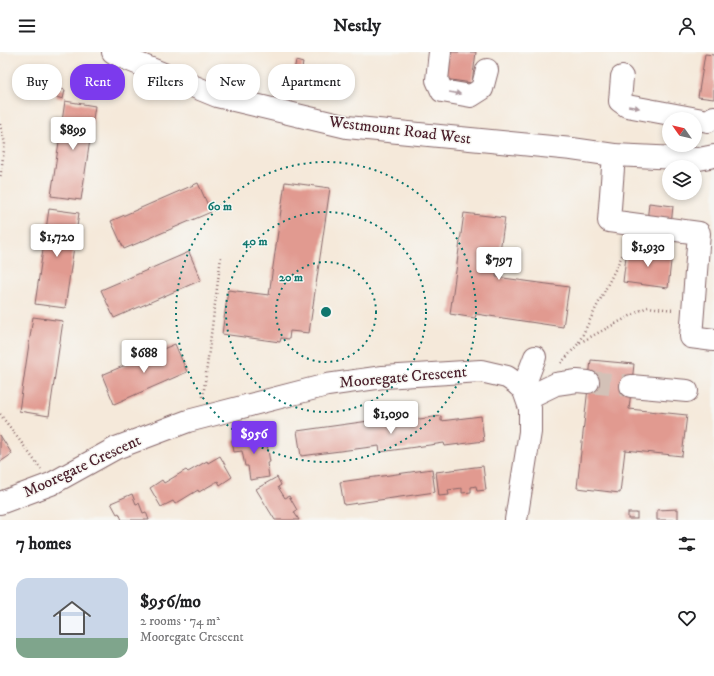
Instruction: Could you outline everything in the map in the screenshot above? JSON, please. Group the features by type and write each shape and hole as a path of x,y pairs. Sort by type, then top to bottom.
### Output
{"street":[{"name":"Westmount Road West","path":"113,52 217,96 347,127 572,149 614,155 709,160"},
{"path":"440,52 437,80 442,91 471,96 482,89 487,70"},
{"path":"622,77 620,101 627,106 708,121 714,117"},
{"path":"614,155 609,221 699,233 690,337 714,340"},
{"path":"516,520 530,432 530,408 523,392 535,357"},
{"name":"Mooregate Crescent","path":"0,503 52,484 116,448 188,421 327,385 383,377 481,371 507,377 523,392"},
{"path":"523,392 556,384 577,381 588,382"},
{"path":"631,386 687,392"}],"path":[{"path":"0,124 5,143 0,179"},
{"path":"560,365 579,343 626,248 632,224"},
{"path":"201,418 221,257"},
{"path":"579,343 646,308 692,312"},
{"path":"0,414 52,484"}],"building":[{"path":"444,52 476,52 472,83 444,79"},
{"path":"705,54 714,55 714,99 698,97"},
{"path":"296,61 303,63 303,64 295,64"},
{"path":"62,89 65,90 62,99"},
{"path":"65,101 95,106 81,200 51,196"},
{"path":"285,182 330,188 309,333 290,331 289,339 281,338 280,342 222,334 228,290 269,295"},
{"path":"198,183 211,212 124,249 111,221"},
{"path":"649,203 673,206 669,244 645,241"},
{"path":"49,209 79,213 65,308 35,304"},
{"path":"464,213 505,218 496,277 569,287 563,327 476,314 475,318 450,314"},
{"path":"627,248 672,253 668,288 623,282"},
{"path":"189,252 201,280 114,318 101,290"},
{"path":"33,317 63,321 49,416 19,411"},
{"path":"175,344 187,372 114,404 102,375"},
{"path":"591,360 634,364 629,409 687,415 682,456 625,450 620,493 577,488"},
{"path":"441,416 441,421 481,416 484,441 445,446 444,443 380,452 379,446 301,456 297,431 376,420 376,425"},
{"path":"262,433 264,445 267,444 270,462 267,463 269,477 250,480 248,466 245,466 242,451 234,452 232,440"},
{"path":"0,435 12,454 0,462"},
{"path":"220,456 232,477 220,485 218,481 199,492 198,490 175,504 173,501 161,507 150,488 162,480 164,483 186,470 188,472 207,461 208,463"},
{"path":"483,466 486,490 477,491 476,486 471,487 471,492 462,493 462,488 448,490 449,495 439,496 436,472"},
{"path":"432,469 435,492 344,505 340,482"},
{"path":"277,477 281,485 278,487 285,498 289,496 297,510 294,512 299,520 275,520 256,489"},
{"path":"132,494 136,504 139,503 143,513 146,512 149,520 122,520 119,513 117,514 111,503"},
{"path":"678,509 678,520 657,520 657,510"},
{"path":"628,513 637,513 637,519 628,519"}],"tunnel":[{"path":"588,382 631,386"}]}
